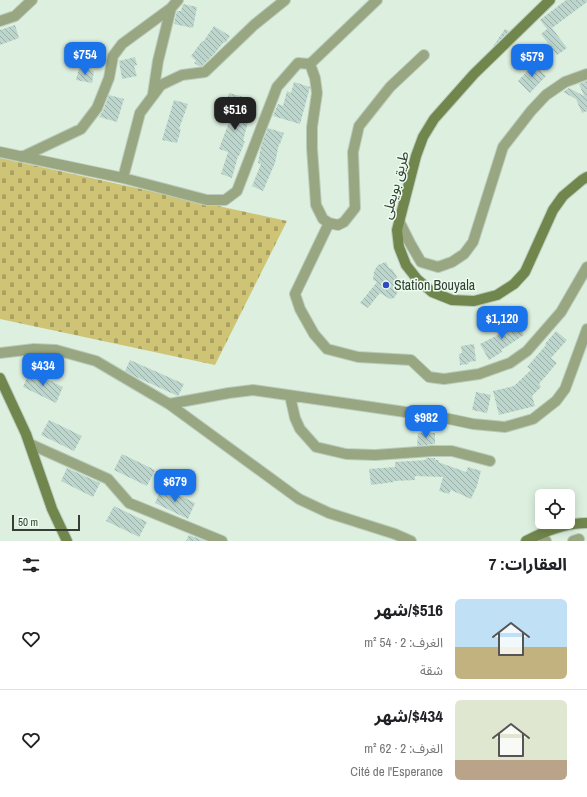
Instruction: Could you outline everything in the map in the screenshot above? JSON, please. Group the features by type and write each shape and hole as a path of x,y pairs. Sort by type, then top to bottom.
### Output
{"main road":[{"name":"طريق بويعلى","path":"550,0 474,74 434,119 423,137 416,156 397,230 399,247 406,265 417,279 432,292 452,300 474,301 498,295 514,284 525,272 553,210 563,196 587,177"},
{"path":"0,378 16,410 30,444 52,509 67,541"},
{"path":"526,541 543,538 562,526 587,523"}],"street":[{"path":"0,21 15,16 32,0"},
{"path":"22,157 81,129 97,108 109,78 113,56 122,44 171,8 178,0"},
{"path":"122,178 140,113 161,85 182,75 205,72 254,25 285,0"},
{"path":"0,152 122,178 207,200 225,200 237,191 277,87 298,63 310,64 377,0"},
{"path":"153,96 158,61 171,8"},
{"path":"310,64 315,78 317,93 312,127 316,206 322,219 329,223 338,225 344,222 355,208 353,152 359,126 390,87 424,55"},
{"path":"399,221 421,262 438,267 452,262 464,254 473,242 503,148 531,111 546,95 566,82 587,74"},
{"path":"329,223 295,294 300,309 314,334 327,349 358,357 411,360 429,377 444,379 479,374 510,363 527,351 560,312 587,266"},
{"path":"170,404 253,390 440,417 473,424 504,427 533,419 556,401 565,389 587,329"},
{"path":"0,353 34,349 56,350 96,361 170,404 299,499 328,513 395,534 411,541"},
{"path":"290,396 295,418 300,429 316,447 346,454 375,455 452,451 490,461"},
{"path":"30,444 108,479 129,504 222,541"}],"green space":[{"path":"0,158 287,221 215,365 0,319"}],"building":[{"path":"566,0 587,0 587,2 552,28 567,48 557,55 541,34 547,29 540,20"},
{"path":"183,4 197,7 193,28 174,24 177,11 181,11"},
{"path":"15,25 19,38 0,45 0,30"},
{"path":"214,26 230,36 202,66 199,66 194,63 196,61 191,56"},
{"path":"505,29 509,31 492,48"},
{"path":"135,57 137,65 134,66 137,76 122,79 119,61"},
{"path":"534,64 546,76 530,93 518,81"},
{"path":"79,68 94,71 92,83 76,80"},
{"path":"587,81 587,111 582,113 576,99 563,92 569,88 584,96 579,84"},
{"path":"294,82 310,87 300,124 273,116 278,104 283,106 287,91 291,93"},
{"path":"229,93 251,99 248,109 251,110 243,141 245,141 238,156 232,178 221,174 228,152 219,149 229,122 225,121 228,113 224,112"},
{"path":"109,95 124,99 117,122 99,117"},
{"path":"174,100 188,104 179,129 181,129 177,143 162,140"},
{"path":"268,128 284,133 279,144 275,163 263,191 252,186 261,164 258,163 261,146"},
{"name":"Station Bouyala","path":"386,262 397,277 398,283 394,289 398,292 394,298 390,299 380,293 368,308 360,303 377,282 373,280 376,268 378,265"},
{"path":"513,320 524,335 489,360 480,344 500,334 497,330"},
{"path":"556,331 567,340 551,358 557,363 539,384 541,387 532,396 535,406 499,415 493,391 514,386 531,370 527,367"},
{"path":"474,344 476,361 468,362 469,364 460,365 459,354 462,353 461,346"},
{"path":"130,360 184,384 178,396 125,371"},
{"path":"30,371 63,387 56,403 23,387"},
{"path":"476,392 491,395 487,413 472,410"},
{"path":"49,420 82,436 74,451 41,435"},
{"path":"418,433 435,433 435,444 417,446"},
{"path":"122,454 155,470 147,486 114,470"},
{"path":"426,458 435,458 435,460 439,460 438,462 466,472 468,467 481,471 477,486 471,499 451,490 449,494 439,491 443,477 415,476 415,480 394,481 371,485 369,469 395,467 395,462 426,460"},
{"path":"67,468 100,483 93,497 61,481"},
{"path":"162,487 195,503 188,519 155,503"},
{"path":"114,506 147,522 139,537 106,521"},
{"path":"189,535 205,541 186,541"}],"place":[{"name":"Station Bouyala","path":"386,285"}]}
